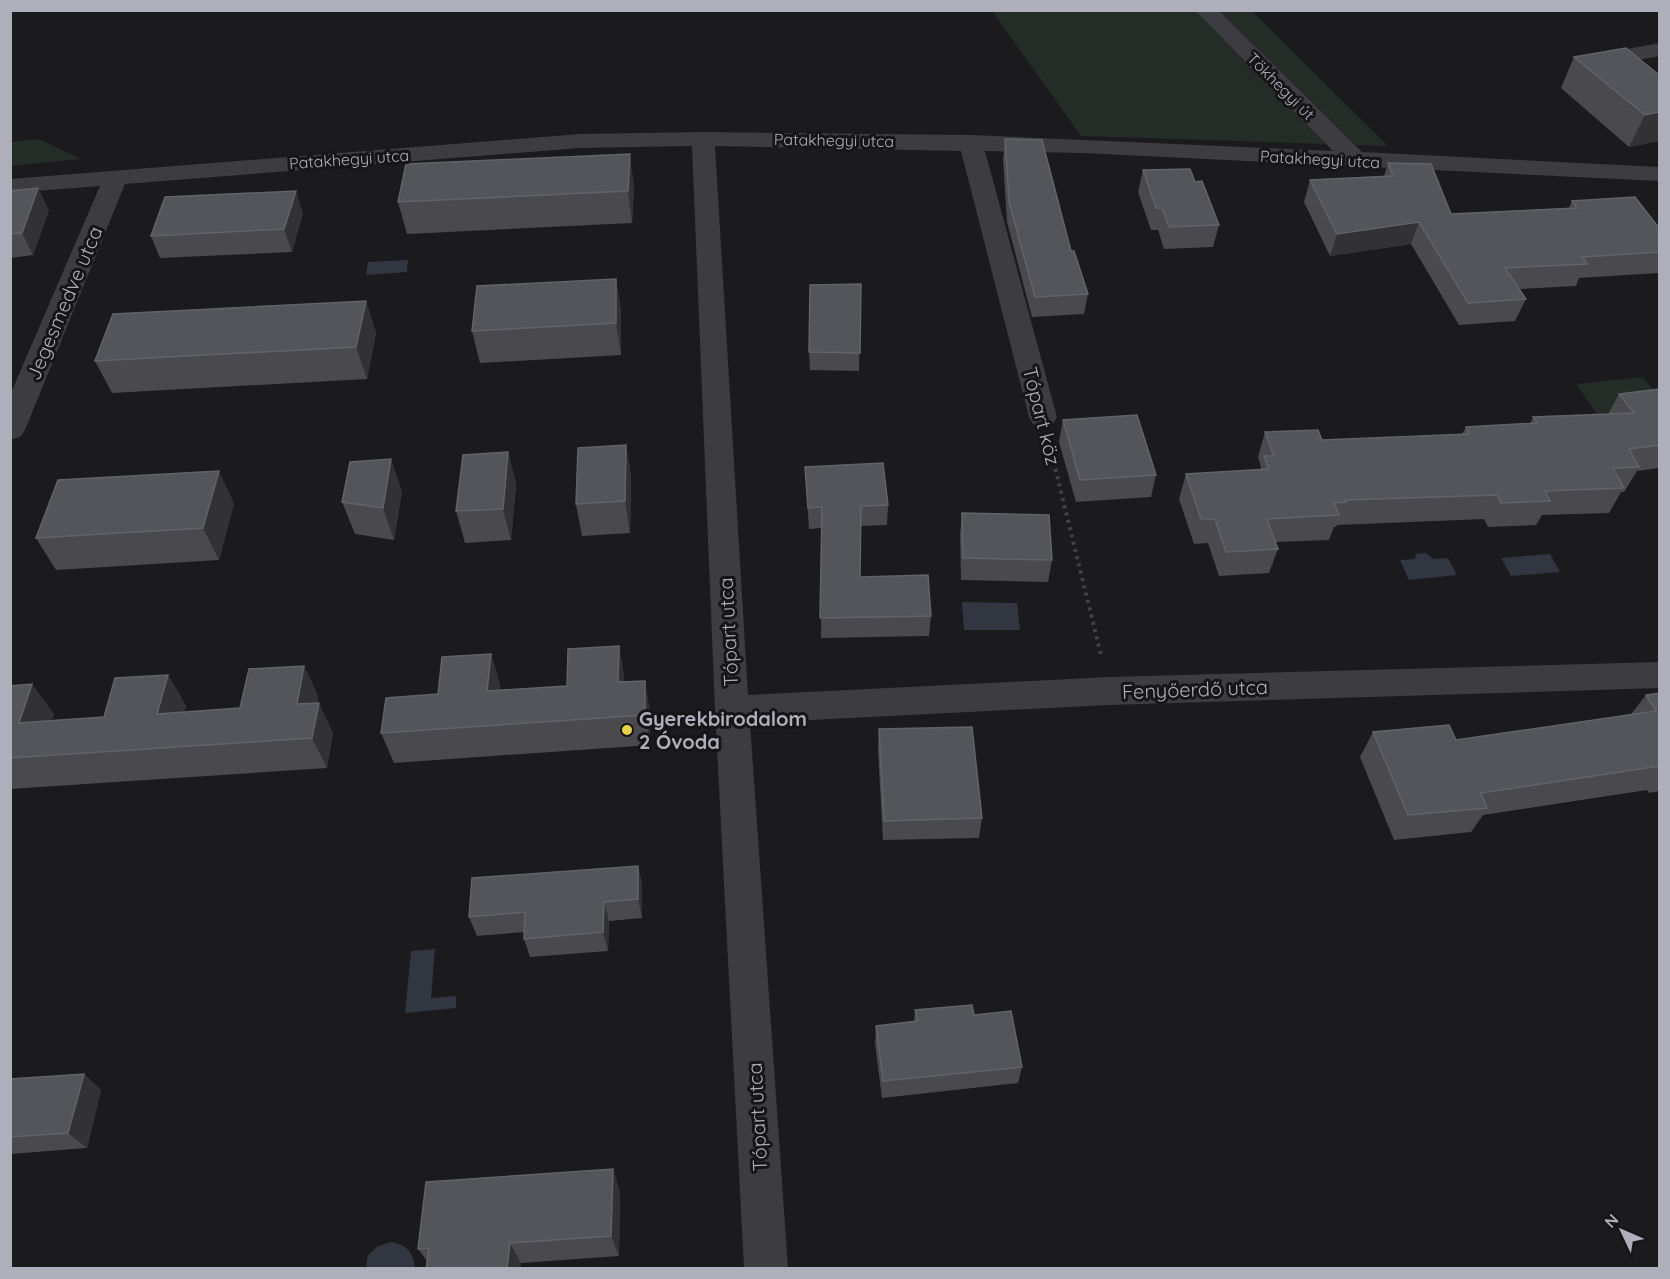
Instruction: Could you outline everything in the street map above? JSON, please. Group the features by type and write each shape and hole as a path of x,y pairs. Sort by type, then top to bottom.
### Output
{"street":[{"name":"Tökhegyi út","path":"1205,10 1357,161"},
{"path":"1602,60 1659,49"},
{"name":"Patakhegyi utca","path":"10,186 580,141 703,139 971,142 1659,174"},
{"name":"Tópart utca","path":"703,139 732,710 766,1269"},
{"name":"Tópart köz","path":"971,142 1043,417"},
{"name":"Jegesmedve utca","path":"10,430 116,177"},
{"name":"Fenyőerdő utca","path":"732,710 1109,691 1659,675"}],"path":[{"name":"Tópart köz","path":"1043,417 1109,691"}],"shaded area":[{"path":"992,11 1252,11 1388,146 1081,136"},
{"path":"39,139 81,159 11,166 11,142"},
{"path":"408,260 407,272 366,275 368,262"},
{"path":"1643,377 1659,398 1659,407 1597,414 1576,384"},
{"path":"1426,553 1433,559 1448,558 1457,575 1409,580 1400,560 1415,559 1416,554"},
{"path":"1550,554 1560,572 1511,576 1501,558"},
{"path":"962,602 1017,603 1020,630 964,630"},
{"path":"435,949 431,998 456,996 456,1008 405,1013 411,951"},
{"path":"391,1242 408,1250 415,1268 366,1268 368,1255 378,1246"}],"building":[{"path":"1626,48 1659,75 1659,112 1645,115 1574,57"},
{"path":"1005,139 1042,140 1071,251 1074,251 1088,294 1035,297 1009,202"},
{"path":"630,154 628,191 398,202 406,164"},
{"path":"1388,163 1431,164 1451,214 1577,208 1572,201 1635,197 1659,228 1659,252 1582,257 1587,264 1505,268 1526,299 1468,303 1419,222 1337,234 1310,180 1393,176"},
{"path":"1190,169 1195,182 1202,181 1219,225 1169,227 1162,208 1156,208 1143,170"},
{"path":"38,188 22,233 10,234 10,191"},
{"path":"296,191 284,229 151,236 165,197"},
{"path":"616,279 616,323 472,331 477,286"},
{"path":"861,284 860,353 809,352 810,285"},
{"path":"366,301 356,347 95,361 113,314"},
{"path":"1659,389 1659,445 1629,449 1639,467 1613,468 1624,488 1545,491 1550,501 1501,503 1497,495 1345,500 1346,502 1334,503 1339,515 1267,519 1278,549 1226,552 1215,519 1201,519 1186,474 1269,469 1264,456 1274,456 1265,432 1318,430 1322,440 1469,434 1466,427 1537,423 1533,417 1634,413 1619,394"},
{"path":"1137,415 1156,475 1080,480 1063,420"},
{"path":"626,445 625,501 576,504 578,448"},
{"path":"508,452 503,509 456,511 463,455"},
{"path":"391,459 383,508 342,502 350,462"},
{"path":"883,463 888,505 861,506 860,577 928,575 931,616 820,618 822,507 808,508 805,467"},
{"path":"219,471 203,528 36,538 58,480"},
{"path":"962,513 1049,515 1052,560 963,558"},
{"path":"619,646 618,682 645,681 645,715 381,733 386,698 438,694 442,657 491,654 487,691 567,686 568,649"},
{"path":"304,666 297,704 319,703 312,738 10,758 10,686 32,684 19,723 104,717 115,678 168,675 157,714 240,708 249,669"},
{"path":"1659,693 1659,766 1481,793 1487,808 1408,815 1373,732 1449,725 1456,740 1656,711 1646,695"},
{"path":"972,727 982,818 884,821 879,729"},
{"path":"638,866 638,899 604,902 603,932 524,939 525,912 469,917 472,878"},
{"path":"972,1005 974,1015 1011,1011 1022,1067 883,1081 876,1026 918,1021 915,1010"},
{"path":"84,1074 68,1133 10,1137 10,1079"},
{"path":"613,1169 611,1236 510,1243 507,1269 426,1269 429,1248 418,1249 426,1182"}],"place":[{"name":"Gyerekbirodalom 2 Óvoda","path":"627,730"}]}
